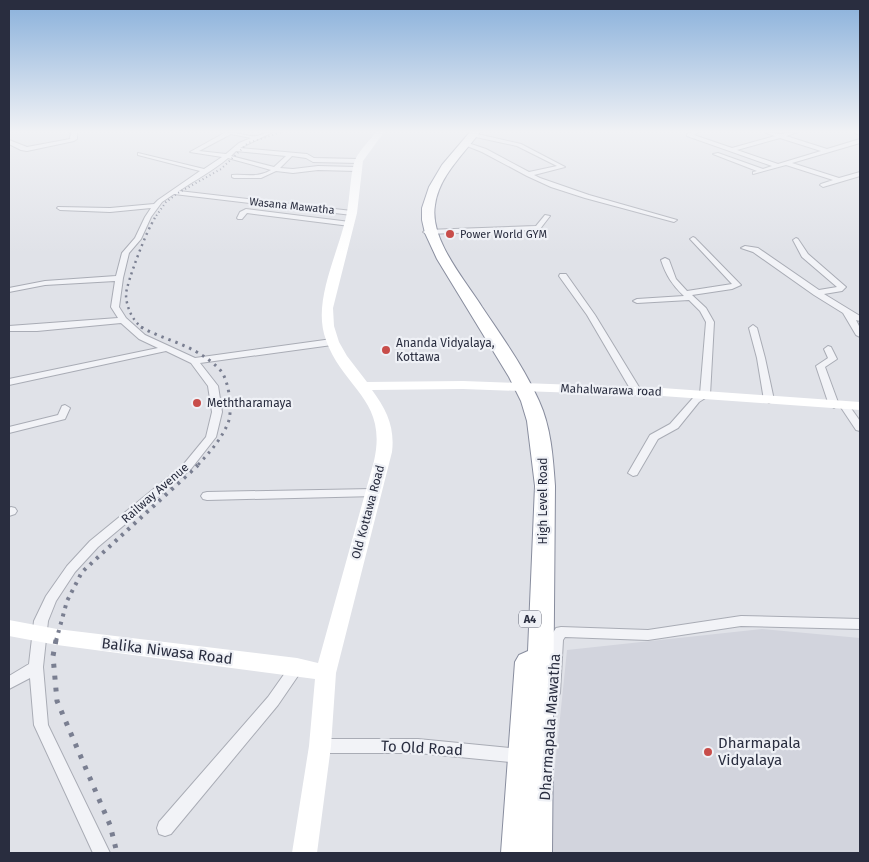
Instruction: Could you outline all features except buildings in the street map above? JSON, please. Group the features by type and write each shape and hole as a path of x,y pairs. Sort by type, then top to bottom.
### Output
{"highway":[{"name":"High Level Road","path":"439,172 427,195 423,210 428,231 449,276 531,403 543,455 545,486 536,853"},
{"name":"High Level Road","path":"517,853 524,756 536,454 530,423 519,387"}],"street":[{"path":"9,329 123,320 115,307 119,278 126,253 138,239 148,217 156,206 172,192 204,172"},
{"path":"234,176 260,177 271,172"},
{"name":"Old Kottawa Road","path":"304,853 320,746 326,673 372,492 382,465 385,431 376,407 332,342 326,321 327,308 351,218 357,172"},
{"path":"527,172 568,190 674,220"},
{"path":"530,174 538,172"},
{"path":"814,172 839,180"},
{"path":"823,185 860,174"},
{"name":"Wasana Mawatha","path":"172,192 351,218"},
{"path":"60,208 110,210 156,206"},
{"path":"240,218 242,213 246,211 351,218"},
{"path":"428,231 538,228 547,216"},
{"path":"637,301 689,296 737,285 693,239"},
{"path":"796,240 805,255 842,287 817,293"},
{"path":"745,248 755,250 817,293 860,319"},
{"path":"632,473 654,437 674,426 696,400 704,395 710,322 708,316 672,280 666,260"},
{"path":"563,276 590,315 637,392"},
{"path":"9,290 45,283 119,278"},
{"path":"846,309 860,335"},
{"name":"Railway Avenue","path":"102,853 41,725 36,667 41,621 50,599 71,569 94,544 187,467 211,437 217,412 213,386 194,361 142,337 123,320"},
{"path":"752,328 761,358 769,400"},
{"path":"194,361 332,342"},
{"path":"9,382 164,348"},
{"path":"828,349 833,359 820,366 839,405 860,428"},
{"name":"Mahalwarawa road","path":"362,387 383,385 519,387 704,395 860,406"},
{"path":"9,430 62,417 65,408"},
{"path":"207,496 372,492"},
{"name":"Dharmapala Mawatha","path":"541,853 556,639 561,632 648,635 741,620 860,624"},
{"name":"Balika Niwasa Road","path":"9,628 57,638 297,667 326,673"},
{"path":"9,683 36,667"},
{"path":"165,828 273,701 297,667"},
{"name":"To Old Road","path":"320,746 418,746 524,756"}],"shaded area":[{"name":"Dharmapala Vidyalaya","path":"762,629 860,638 860,853 546,853 567,650"}],"railway":[{"path":"154,219 166,202 215,172"},
{"path":"143,328 131,314 126,294 138,256 155,218"},
{"path":"143,328 200,354 217,366 224,376 230,404 228,423 218,441 197,466"},
{"path":"56,641 67,601 82,572 197,466"},
{"path":"56,640 53,656 57,701 110,825 117,853"}],"place":[{"name":"Power World GYM","path":"450,234"},
{"name":"Ananda Vidyalaya, Kottawa","path":"386,350"},
{"name":"Meththaramaya","path":"197,403"},
{"name":"Dharmapala Vidyalaya","path":"708,752"}]}
